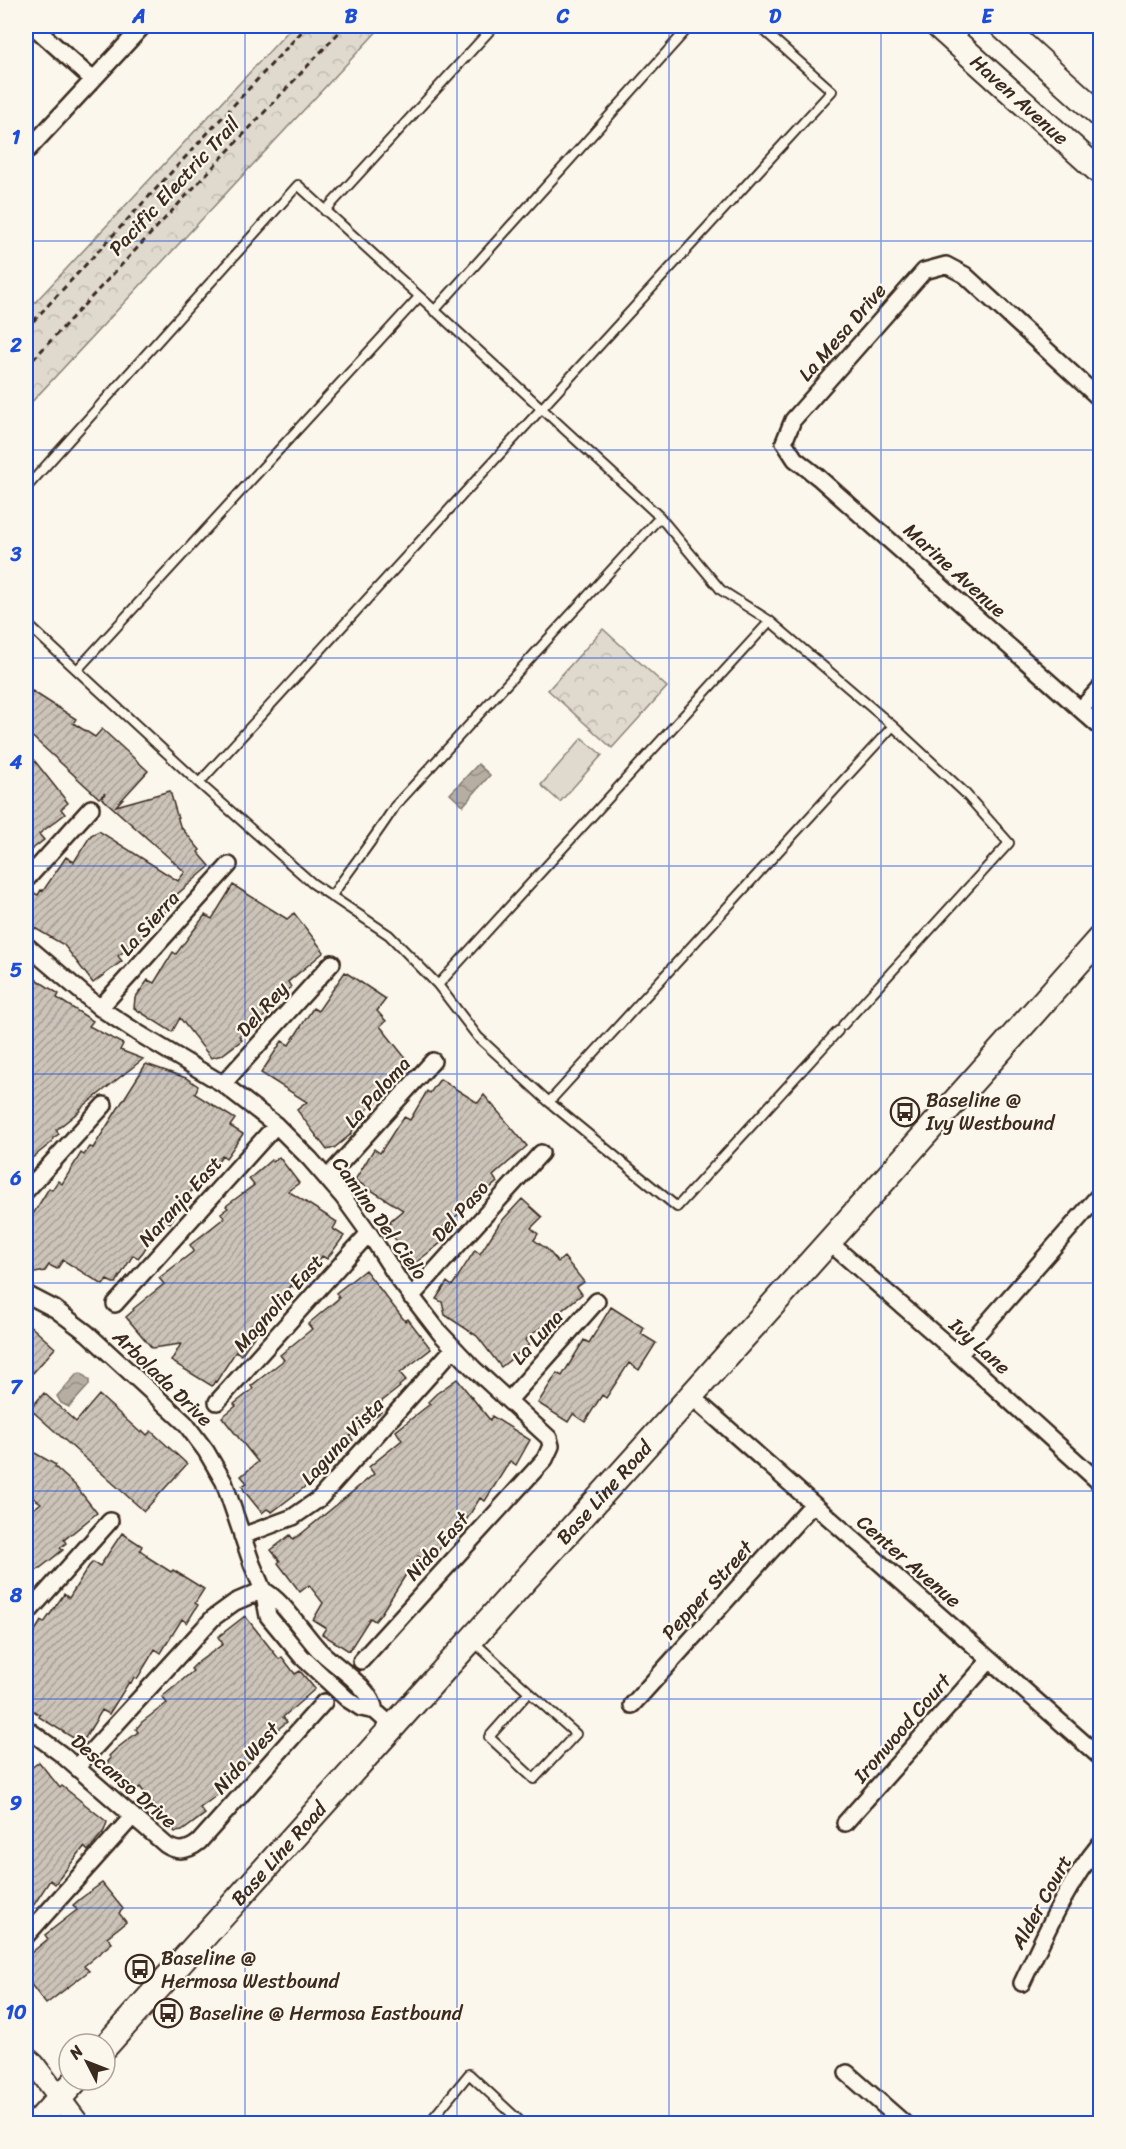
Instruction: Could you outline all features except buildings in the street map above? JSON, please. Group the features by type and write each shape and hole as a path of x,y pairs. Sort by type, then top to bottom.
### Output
{"main road":[{"name":"Haven Avenue","path":"938,26 1101,172"},
{"path":"1002,26 1101,115"},
{"name":"Base Line Road","path":"117,2033 383,1719 470,1639 830,1243 1101,938"},
{"path":"36,2124 65,2092"}],"street":[{"path":"33,26 92,79"},
{"path":"26,152 143,26"},
{"name":"La Mesa Drive","path":"784,441 793,420 924,271 946,264 965,275 1101,399"},
{"name":"Marine Avenue","path":"784,441 795,459 1101,728"},
{"path":"1081,709 1101,688"},
{"path":"26,880 91,808"},
{"name":"La Sierra","path":"100,1008 229,866"},
{"name":"Camino Del Cielo","path":"26,945 100,1008 224,1084 276,1125 327,1178 369,1233 411,1297 454,1348 549,1438 551,1446 545,1459"},
{"name":"Del Rey","path":"224,1084 332,963"},
{"name":"La Paloma","path":"327,1178 433,1061"},
{"path":"26,1191 104,1105"},
{"name":"Naranja East","path":"115,1304 276,1125"},
{"name":"Del Paso","path":"411,1297 541,1153"},
{"path":"959,1355 1101,1194"},
{"name":"Magnolia East","path":"217,1402 369,1233"},
{"name":"Ivy Lane","path":"830,1243 1101,1482"},
{"name":"Arbolada Drive","path":"26,1294 55,1310 87,1333 185,1423 206,1451 224,1482 262,1590 271,1594 317,1648 367,1693 383,1719"},
{"name":"La Luna","path":"509,1400 597,1301"},
{"name":"Laguna Vista","path":"242,1536 293,1517 319,1499 454,1348"},
{"name":"Center Avenue","path":"691,1396 1101,1757"},
{"name":"Nido East","path":"361,1662 545,1459"},
{"name":"Pepper Street","path":"632,1705 813,1504"},
{"path":"26,1615 110,1521"},
{"path":"77,1767 213,1618 235,1602 262,1590 268,1616 294,1648 354,1705 383,1719"},
{"name":"Ironwood Court","path":"845,1823 990,1660"},
{"name":"Nido West","path":"199,1842 324,1702"},
{"name":"Descanso Drive","path":"26,1728 77,1767 174,1850 182,1851 199,1842"},
{"path":"26,1936 133,1816"},
{"name":"Alder Court","path":"1022,1983 1083,1864 1101,1844"},
{"path":"26,2056 57,2081"},
{"path":"847,2073 905,2124"},
{"path":"69,2092 79,2124"}],"lane":[{"path":"326,211 494,26"},
{"path":"434,311 690,26"},
{"path":"199,783 832,91 759,26"},
{"path":"26,488 298,185 660,517 721,590 770,621 893,726 964,792 1009,843 677,1207 549,1102 478,1036 438,985 388,935 312,883 199,783 26,623"},
{"path":"77,670 419,297"},
{"path":"332,897 395,806 660,517"},
{"path":"438,985 770,621"},
{"path":"549,1102 893,726"},
{"path":"470,1639 530,1692 576,1734 534,1779 489,1737 530,1692"},
{"path":"428,2124 469,2074 524,2124"}],"path":[{"name":"Pacific Electric Trail","path":"26,329 307,26"},
{"name":"Pacific Electric Trail","path":"26,368 345,26"}],"green space":[{"path":"293,26 382,26 26,408 26,312"},
{"path":"603,629 667,687 612,748 548,690"},
{"path":"582,738 602,755 560,802 541,785"}],"water":[{"path":"478,764 490,775 463,806 450,794"},
{"path":"81,1373 89,1380 89,1385 69,1407 61,1403 57,1396 77,1374"}],"place":[{"name":"Baseline @ Ivy Westbound","path":"905,1112"},
{"name":"Baseline @ Hermosa Westbound","path":"140,1969"},
{"name":"Baseline @ Hermosa Eastbound","path":"168,2013"}]}
